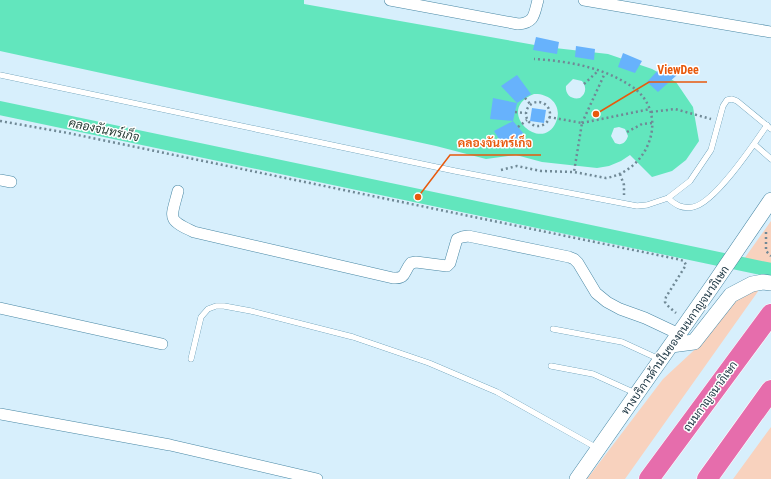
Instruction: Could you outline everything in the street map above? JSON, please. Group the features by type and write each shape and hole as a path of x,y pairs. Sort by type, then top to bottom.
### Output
{"highway":[{"name":"ถนนกาญจนาภิเษก","path":"649,479 771,314"},
{"path":"707,479 771,390"}],"main road":[{"name":"ทางบริการด้านในของถนนกาญจนาภิเษก","path":"577,479 688,322 771,200"},
{"path":"675,340 694,342 731,295 752,284 763,282 771,283"}],"street":[{"path":"390,0 518,24 530,21 534,15 538,0"},
{"path":"584,0 771,32"},
{"path":"178,191 173,219 175,223 194,232 393,278 400,278 403,276 411,263 416,262 447,266 450,264 457,239 468,236 569,257 578,263 596,293 607,302 620,309 645,318 675,340"},
{"path":"0,308 162,344"},
{"path":"0,414 170,445 317,479"}],"lane":[{"path":"0,75 463,172 625,204 642,206 668,198 690,181 711,150 718,121 725,102 735,100 755,114 769,127 728,177 705,202 698,206 686,208 677,206 668,198"},
{"path":"754,144 771,159"},
{"path":"191,359 201,317 208,309 216,306 224,306 252,311 353,337 429,363 497,392 599,449"},
{"path":"554,329 622,342 661,360"},
{"path":"551,366 593,374 637,394"}],"path":[{"path":"499,170 517,166 541,171 574,172 606,178 620,174 631,168 644,153 648,143 652,123 650,111 642,97 632,86 606,73 583,65 570,62 534,59"},
{"path":"584,84 598,70"},
{"path":"574,172 582,123 606,73"},
{"path":"525,98 531,104"},
{"path":"536,102 544,104 549,111 549,117 547,122 540,126 533,125 527,120 526,113 531,104 536,102"},
{"path":"549,117 582,123 650,111 675,109 718,121"},
{"path":"515,112 526,113"},
{"path":"518,127 527,120"},
{"path":"0,121 68,133 684,261 686,265 666,297 665,302 688,322"},
{"path":"627,132 642,124 652,123"},
{"path":"620,174 624,186 625,204"},
{"path":"769,227 766,233 766,251 771,256"}],"shaded area":[{"path":"0,0 304,0 304,4 546,47 608,54 652,69 676,82 693,107 699,141 686,160 672,171 652,177 630,155 609,166 597,168 542,162 516,155 486,159 436,146 0,51","holes":["573,79 582,81 585,86 585,92 580,98 571,97 566,92 566,86","534,94 540,94 553,101 558,110 558,116 556,122 549,131 541,134 532,132 524,126 519,119 518,110 523,101","619,127 625,129 628,136 623,143 615,143 611,136 614,128"]},
{"path":"771,221 771,265 744,259"},
{"path":"759,290 625,479 587,479 663,379 704,341 738,296"},
{"path":"771,427 771,479 733,479 736,475"}],"building":[{"path":"536,37 559,42 557,54 533,50"},
{"path":"576,46 595,49 594,60 575,57"},
{"path":"623,53 642,61 635,73 618,67"},
{"path":"669,65 677,75 658,92 647,82 662,66 664,69"},
{"path":"517,75 531,94 517,103 501,86"},
{"path":"493,98 517,103 513,121 490,119"},
{"path":"532,108 546,110 544,123 530,121"},
{"path":"513,121 524,134 504,147 494,131"}],"waterway":[{"name":"คลองจันทร์เก็จ","path":"0,108 771,270"}],"place":[{"name":"ViewDee","path":"596,114"},
{"name":"คลองจันทร์เก็จ","path":"418,197"}]}
